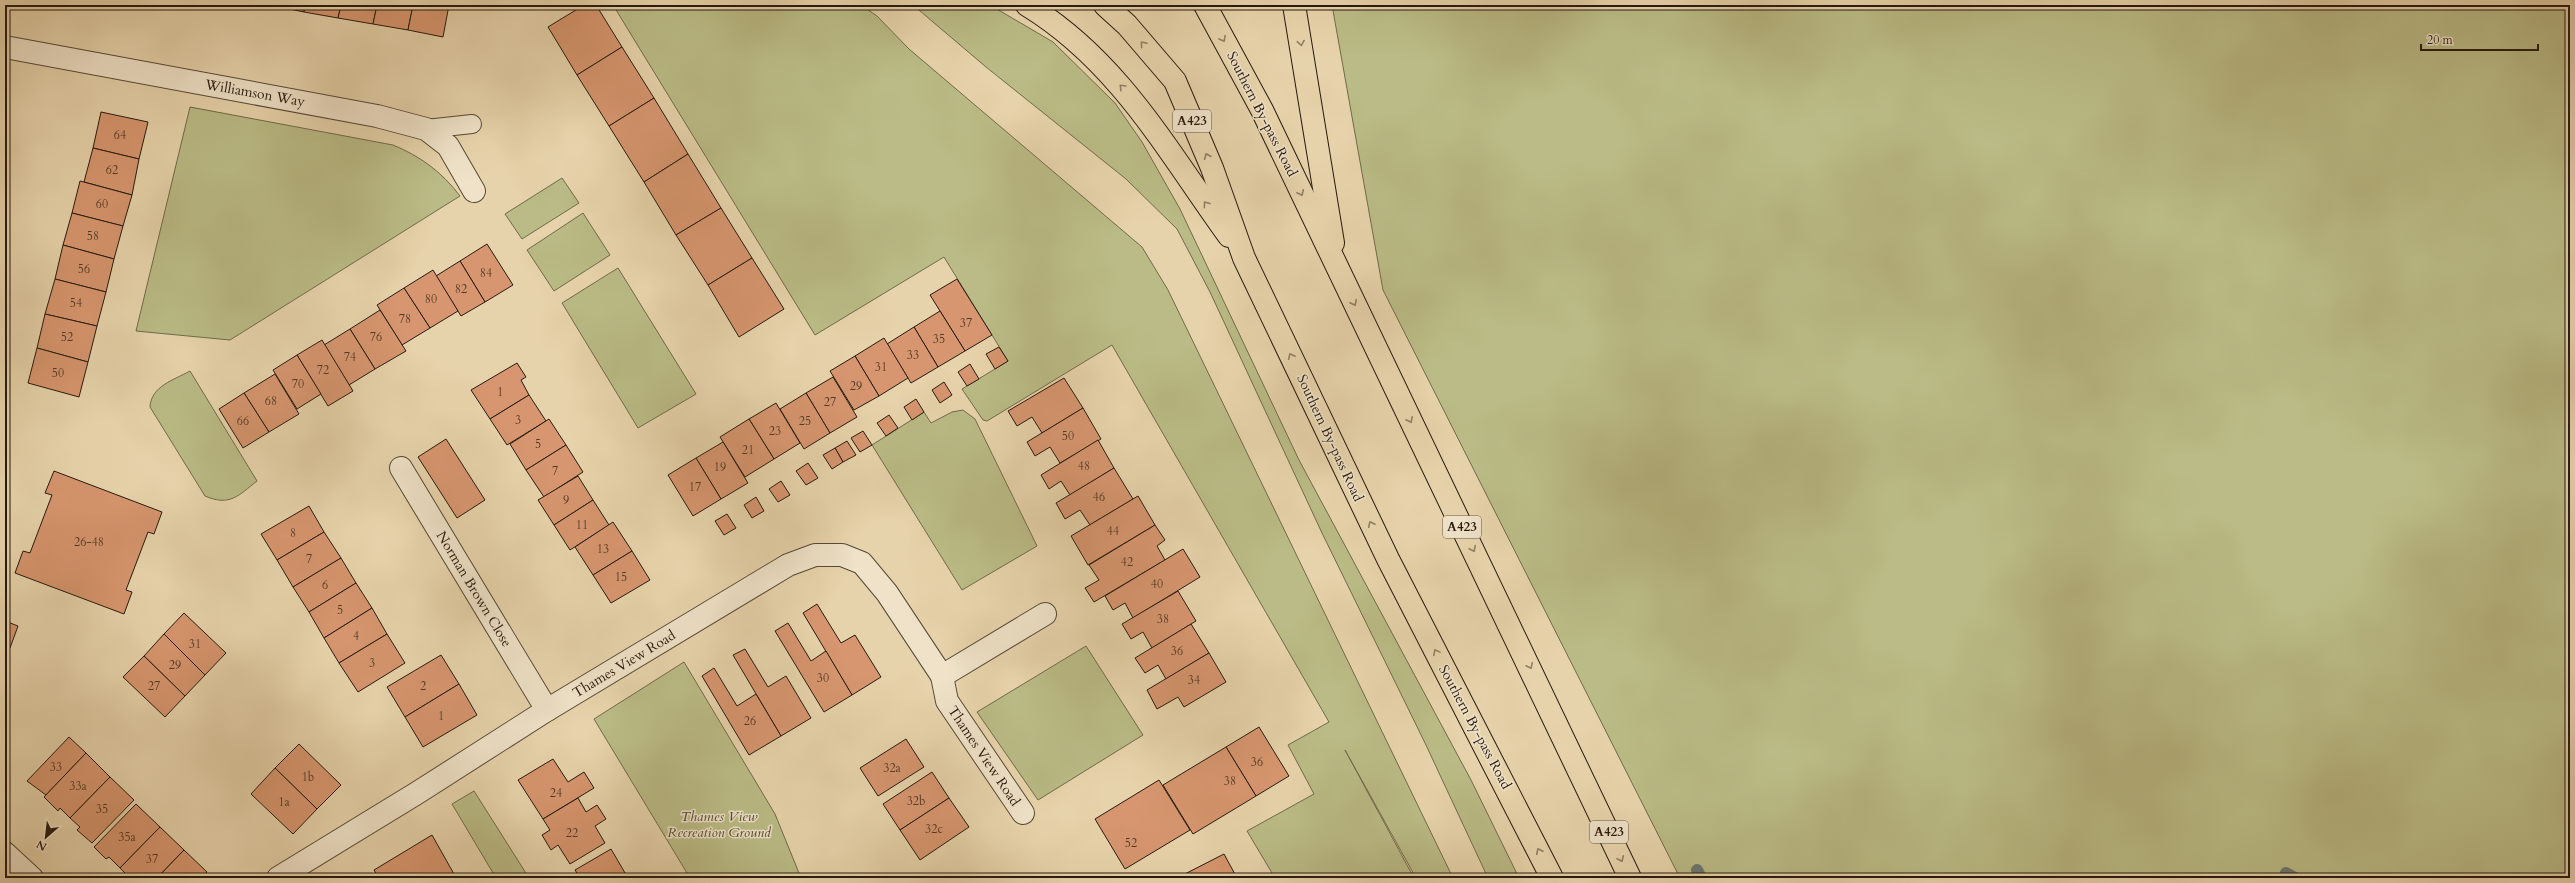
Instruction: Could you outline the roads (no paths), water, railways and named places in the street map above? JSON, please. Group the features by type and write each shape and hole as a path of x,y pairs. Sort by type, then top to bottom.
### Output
{"highway":[{"path":"1027,5 1063,31 1129,93 1159,133 1183,172 1244,258"},
{"name":"Southern By-pass Road","path":"1105,5 1127,25 1175,81 1212,168 1244,258 1388,559 1552,878"},
{"name":"Southern By-pass Road","path":"1205,5 1262,110 1630,878"},
{"name":"Southern By-pass Road","path":"1294,5 1337,268"}],"street":[{"name":"Williamson Way","path":"5,47 377,116 426,129 448,146 474,191"},
{"name":"Norman Brown Close","path":"401,468 547,710"},
{"name":"Thames View Road","path":"278,878 417,793 547,710 788,565 815,555 842,555 862,563 887,593 942,676 947,700 1023,813"},
{"path":"942,676 1045,614"},
{"path":"5,852 32,878"}],"lane":[{"path":"426,129 472,124"}],"waterway":[{"path":"1697,870 1701,878"},
{"path":"2284,878 2286,873 2295,878"}],"park label":[{"name":"Thames View Recreation Ground","path":"719,824"}]}
